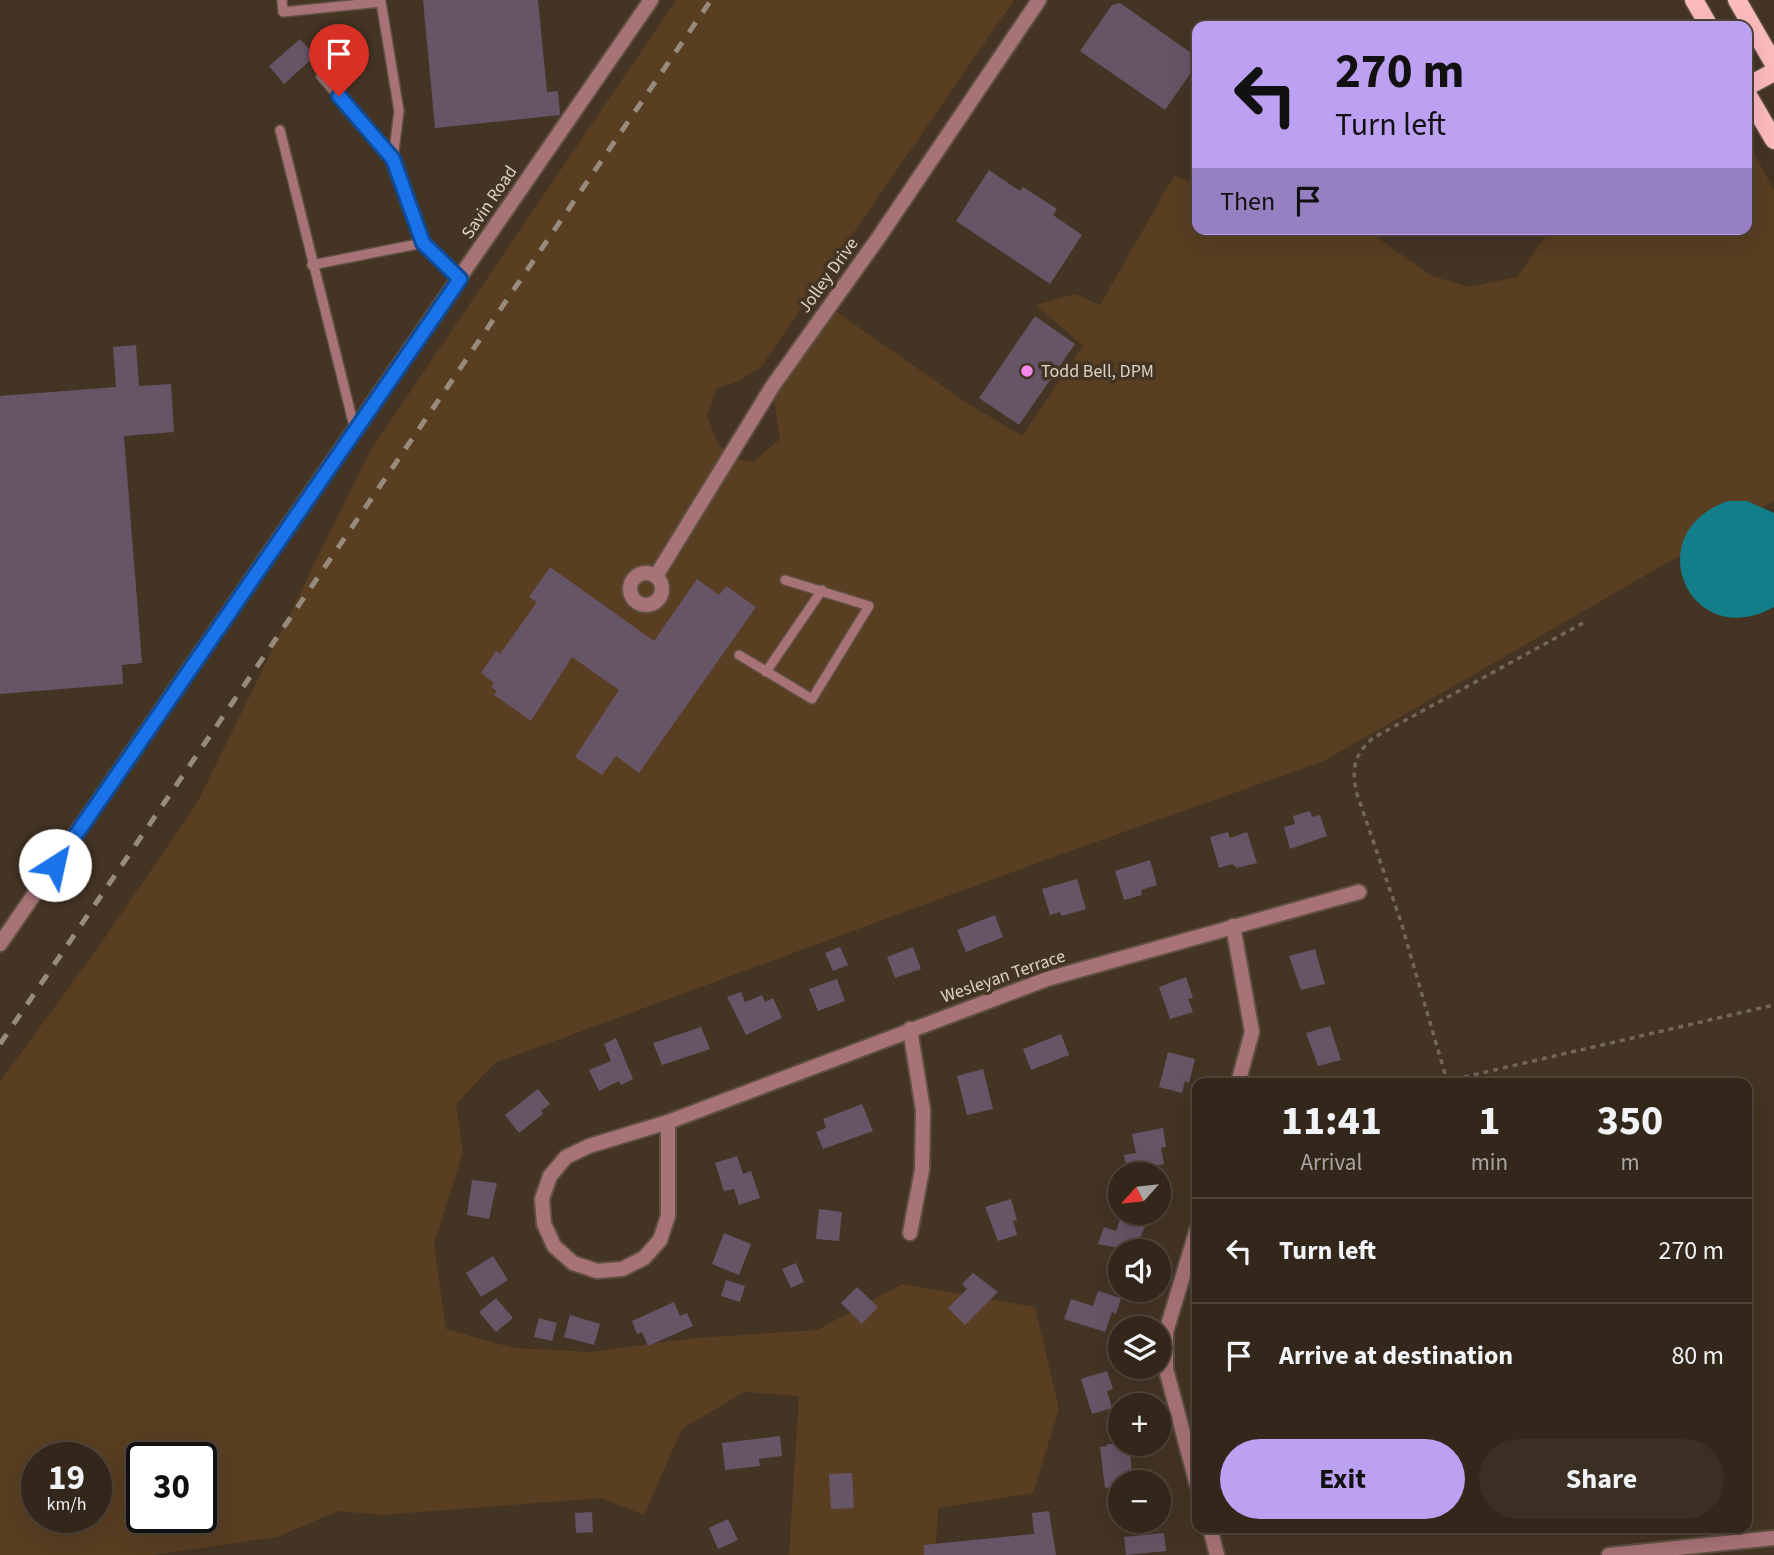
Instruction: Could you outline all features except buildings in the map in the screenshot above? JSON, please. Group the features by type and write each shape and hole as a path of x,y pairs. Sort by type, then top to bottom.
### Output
{"main road":[{"path":"1694,0 1706,21"},
{"path":"1737,0 1749,21"},
{"path":"1752,26 1774,64"},
{"path":"1752,86 1774,72"},
{"path":"1752,101 1774,141"}],"street":[{"name":"Savin Road","path":"0,944 651,0"},
{"name":"Jolley Drive","path":"656,576 772,387 879,237 1039,0"},
{"name":"Wesleyan Terrace","path":"668,1122 668,1216 660,1240 644,1258 622,1269 597,1271 573,1263 554,1246 544,1224 542,1199 550,1176 566,1157 589,1146 668,1122 1047,979 1359,892"},
{"path":"1233,926 1252,1032 1239,1078"},
{"path":"910,1029 923,1110 922,1170 910,1233"},
{"path":"1191,1271 1166,1332 1166,1369 1192,1466"},
{"path":"1211,1533 1217,1555"},
{"path":"1609,1555 1774,1538"}],"lane":[{"path":"282,0 283,12 381,2 399,111 393,159"},
{"path":"321,76 393,159 423,243 460,279"},
{"path":"280,131 355,430"},
{"path":"312,265 423,243"},
{"path":"738,655 812,699 869,606 785,580"},
{"path":"766,671 822,590"}],"path":[{"path":"1446,1078 1401,922 1356,791 1353,771 1357,752 1373,738 1583,623"},
{"path":"1460,1078 1774,1005"}],"shaded area":[{"path":"676,0 1014,0 761,367 737,382 717,388 707,415 716,440 730,458 753,462 780,439 772,387 828,306 967,403 1022,436 1083,346 1036,305 1075,294 1100,305 1174,176 1192,181 1192,235 1374,235 1432,276 1469,287 1517,277 1549,235 1752,235 1752,150 1774,190 1774,501 1324,761 1059,855 495,1063 456,1104 463,1152 434,1244 446,1329 514,1348 591,1352 695,1338 817,1330 902,1284 1035,1307 1059,1409 1033,1493 938,1508 935,1555 789,1555 799,1396 744,1392 682,1429 644,1515 601,1498 382,1515 338,1511 277,1537 153,1555 0,1555 0,1081 93,955 197,803 370,451"}],"water":[{"path":"1728,501 1747,501 1774,513 1774,607 1744,617 1718,615 1698,603 1685,584 1680,561 1685,538 1700,517"}],"railway":[{"path":"0,1044 711,0"}],"place":[{"name":"Todd Bell, DPM","path":"1027,371"}],"route":[{"path":"55,865 460,279 423,243 393,159 339,96"}]}
